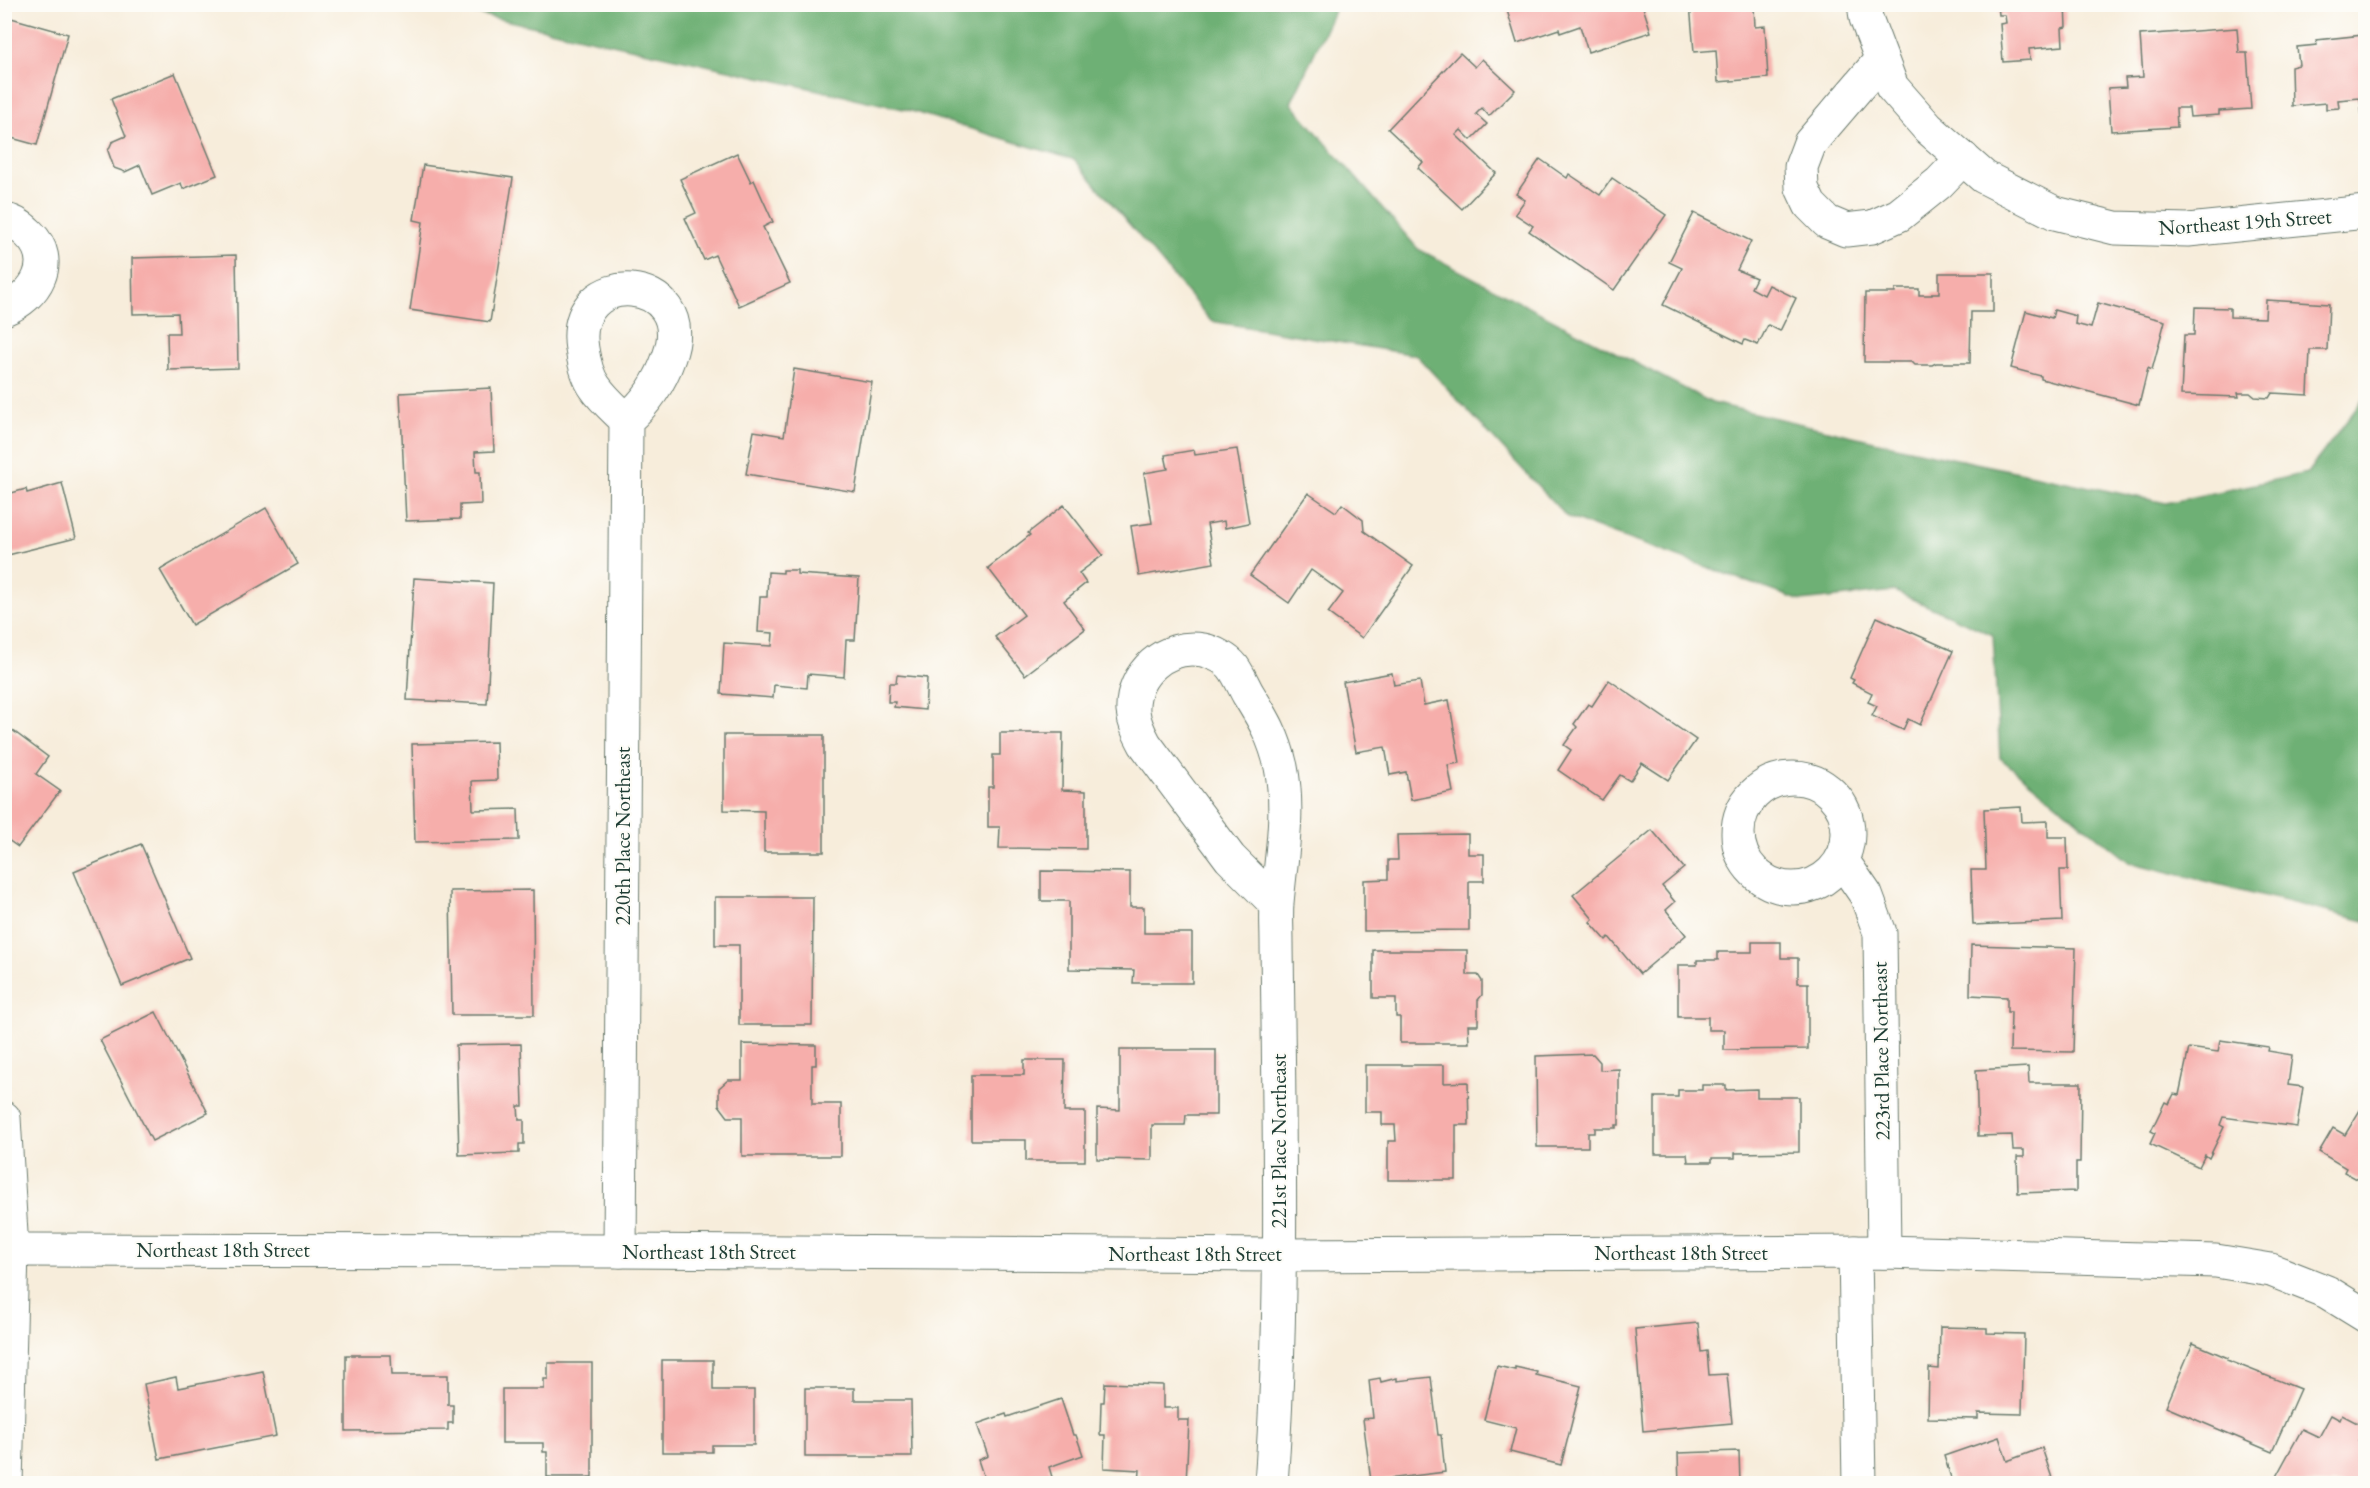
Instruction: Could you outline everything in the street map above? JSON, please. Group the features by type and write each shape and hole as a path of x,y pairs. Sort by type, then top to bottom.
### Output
{"street":[{"name":"Northeast 19th Street","path":"1864,4 1866,18 1892,87 1928,128 1984,177 2055,213 2115,228 2188,230 2366,212"},
{"path":"1881,60 1810,143 1801,167 1802,188 1810,206 1827,222 1846,230 1872,227 1899,215 1931,190 1963,158"},
{"path":"4,220 22,227 34,238 40,253 42,270 29,296 18,304 4,309"},
{"name":"220th Place Northeast","path":"620,1251 626,420"},
{"name":"221st Place Northeast","path":"1271,1484 1277,1400 1280,1255 1277,905 1284,840 1285,801 1274,738 1233,666 1219,656 1203,650 1186,650 1169,654 1154,663 1142,676 1135,693 1133,710 1137,728 1145,744 1230,858 1277,905"},
{"name":"223rd Place Northeast","path":"1842,860 1866,895 1880,933 1859,1484"},
{"path":"4,1118 12,1250 6,1484"},
{"name":"Northeast 18th Street","path":"12,1250 1280,1255 1869,1252 2216,1261 2271,1270 2326,1292 2366,1316"}],"green space":[{"path":"422,5 1337,5 1291,103 1418,249 1712,403 1904,448 2166,503 2307,473 2365,397 2365,921 2129,862 2000,758 1993,635 1894,591 1801,601 1567,517 1416,355 1211,321 1075,160 908,110 473,13"}],"building":[{"path":"1513,4 1642,4 1651,32 1588,52 1580,26 1560,33 1559,29 1517,43 1506,7"},
{"path":"1690,4 1764,4 1764,6 1754,7 1755,27 1765,26 1768,78 1718,82 1716,50 1694,52"},
{"path":"1998,4 2065,4 2066,27 2062,28 2063,46 2029,49 2030,60 2003,62 2000,24 2006,23 2005,15 1999,15"},
{"path":"4,16 68,34 37,145 4,136"},
{"path":"2237,28 2239,53 2247,53 2251,109 2219,111 2219,115 2190,117 2189,108 2176,108 2177,127 2111,131 2108,88 2126,87 2125,78 2143,77 2140,35"},
{"path":"2363,32 2366,32 2366,118 2362,118 2360,98 2338,100 2339,108 2326,109 2326,103 2292,106 2291,67 2299,65 2297,47 2317,45 2316,40 2363,35"},
{"path":"1460,53 1475,67 1482,59 1515,90 1489,116 1482,108 1476,114 1487,124 1471,140 1461,130 1456,135 1496,173 1462,209 1418,168 1423,162 1388,129"},
{"path":"175,73 217,175 183,189 181,183 152,195 140,165 125,172 114,168 108,151 112,142 126,136 111,99"},
{"path":"737,153 751,182 754,180 773,222 763,227 790,283 739,306 715,255 704,260 685,218 696,213 680,179"},
{"path":"1540,159 1567,178 1569,174 1600,195 1612,178 1666,215 1614,290 1529,231 1533,226 1515,214 1525,200 1516,194"},
{"path":"423,165 513,178 490,322 410,310 423,222 414,220"},
{"path":"1694,213 1751,241 1737,270 1756,278 1751,288 1764,295 1769,285 1796,298 1780,331 1768,325 1758,345 1745,340 1743,344 1663,305 1682,268 1669,262"},
{"path":"236,255 238,368 168,370 167,333 179,333 178,313 133,314 132,258"},
{"path":"1939,273 1993,273 1993,312 1971,312 1970,363 1915,365 1912,362 1864,362 1865,293 1895,293 1895,289 1919,289 1919,295 1932,295 1932,293 1939,293"},
{"path":"2266,300 2329,304 2327,350 2310,350 2308,395 2272,393 2269,398 2255,397 2250,393 2238,393 2239,397 2181,395 2184,335 2194,335 2195,307 2230,308 2230,317 2265,318"},
{"path":"2098,303 2165,321 2152,370 2148,368 2139,405 2041,379 2041,376 2011,368 2026,311 2052,318 2054,310 2076,316 2075,324 2091,328"},
{"path":"794,369 872,382 855,492 746,474 754,431 784,436"},
{"path":"491,388 494,451 475,452 476,472 480,472 481,504 460,505 460,519 406,521 400,393"},
{"path":"1237,449 1249,523 1225,528 1224,521 1207,524 1214,563 1139,576 1131,526 1152,523 1144,473 1168,469 1165,455 1194,450 1195,455"},
{"path":"62,483 76,538 4,556 4,495 26,489 27,493"},
{"path":"1308,493 1336,512 1342,504 1363,520 1364,531 1413,566 1362,638 1328,613 1343,593 1311,570 1289,603 1250,575"},
{"path":"1064,505 1103,555 1079,573 1086,583 1064,601 1085,629 1025,675 995,637 1024,615 988,568"},
{"path":"266,508 298,564 192,625 160,570"},
{"path":"783,570 797,570 797,574 859,578 855,640 846,640 844,677 808,674 807,688 774,685 773,698 721,694 724,643 772,646 773,633 758,632 760,597 767,597 768,572 783,573"},
{"path":"414,578 493,583 487,704 407,700"},
{"path":"1877,617 1953,651 1920,725 1908,719 1903,730 1872,716 1877,706 1868,702 1872,693 1852,683 1854,680 1850,678"},
{"path":"1392,673 1394,685 1420,681 1424,705 1449,700 1460,763 1448,765 1453,792 1411,800 1406,772 1390,775 1385,747 1356,752 1343,682"},
{"path":"897,675 927,678 925,710 894,707 895,702 888,702 889,683 896,683"},
{"path":"1609,680 1696,740 1668,780 1642,763 1630,781 1620,775 1602,800 1558,770 1571,750 1564,745 1577,727 1574,724 1588,704 1592,706"},
{"path":"4,724 48,757 36,774 60,791 18,847 4,837"},
{"path":"1000,733 1063,733 1062,790 1086,791 1086,849 999,848 1000,827 988,827 988,787 993,787 993,755 1000,755"},
{"path":"724,735 824,735 824,852 764,852 764,811 724,810"},
{"path":"496,742 497,780 472,781 473,810 518,809 519,840 415,842 412,744"},
{"path":"2021,807 2022,822 2048,821 2048,837 2067,837 2068,870 2060,870 2062,921 1973,925 1971,870 1986,870 1984,809"},
{"path":"1652,830 1684,868 1662,886 1675,902 1666,910 1686,935 1640,974 1609,937 1606,940 1590,922 1593,919 1573,895"},
{"path":"1468,834 1468,854 1484,854 1484,881 1469,881 1469,930 1364,931 1364,880 1388,879 1388,860 1398,860 1397,835"},
{"path":"141,844 190,958 122,986 74,872"},
{"path":"1041,871 1130,872 1130,907 1144,907 1144,933 1192,933 1192,983 1133,983 1134,970 1069,969 1069,901 1041,901"},
{"path":"533,890 534,1015 452,1015 450,891"},
{"path":"715,897 813,897 812,1025 739,1025 739,945 715,945"},
{"path":"1752,942 1781,942 1781,958 1798,958 1798,983 1808,983 1808,1049 1724,1050 1724,1030 1708,1030 1708,1017 1678,1017 1678,965 1697,965 1697,960 1718,960 1718,952 1752,952"},
{"path":"1971,945 2076,948 2073,1052 2010,1051 2011,1012 2007,1012 2007,997 1970,995"},
{"path":"1373,950 1467,950 1467,975 1478,975 1482,981 1482,995 1478,1000 1478,1025 1468,1025 1469,1043 1400,1043 1400,1017 1396,1017 1396,998 1373,998"},
{"path":"156,1012 208,1113 152,1141 100,1040"},
{"path":"2220,1040 2269,1047 2268,1051 2292,1055 2288,1085 2303,1087 2297,1127 2223,1117 2220,1125 2224,1127 2209,1158 2205,1155 2199,1167 2150,1144 2155,1133 2151,1131 2165,1102 2169,1104 2174,1094 2179,1095 2189,1048 2218,1052"},
{"path":"521,1044 523,1106 518,1106 519,1120 524,1120 524,1144 519,1144 519,1153 459,1155 456,1045"},
{"path":"742,1044 816,1045 816,1065 812,1065 812,1104 841,1104 841,1156 742,1156 742,1117 728,1117 719,1105 719,1088 728,1080 742,1080"},
{"path":"1120,1050 1216,1050 1216,1115 1186,1115 1185,1125 1152,1125 1152,1160 1097,1159 1097,1109 1120,1110"},
{"path":"1593,1054 1600,1062 1600,1070 1619,1069 1619,1125 1616,1125 1616,1128 1595,1128 1595,1133 1588,1133 1588,1147 1537,1147 1536,1056"},
{"path":"1024,1060 1065,1060 1064,1112 1085,1112 1085,1161 1026,1161 1026,1140 971,1140 971,1075 1024,1075"},
{"path":"1365,1065 1444,1065 1444,1083 1468,1082 1469,1125 1456,1125 1456,1180 1388,1180 1388,1141 1396,1141 1395,1125 1382,1125 1382,1112 1365,1112"},
{"path":"2028,1067 2029,1083 2081,1083 2080,1162 2076,1162 2076,1191 2018,1193 2017,1157 2024,1157 2024,1150 2013,1150 2012,1135 1978,1136 1976,1070"},
{"path":"1702,1085 1726,1085 1726,1090 1757,1089 1757,1097 1799,1097 1799,1152 1735,1153 1735,1158 1712,1158 1712,1162 1688,1162 1687,1154 1655,1154 1655,1097 1678,1097 1678,1090 1702,1090"},
{"path":"2360,1110 2366,1114 2366,1184 2344,1172 2346,1168 2319,1152 2333,1128 2345,1135"},
{"path":"1698,1323 1701,1352 1707,1351 1709,1375 1727,1374 1732,1423 1643,1431 1635,1329"},
{"path":"1940,1327 1987,1328 1987,1333 2024,1334 2022,1414 1978,1413 1978,1419 1928,1418 1929,1368 1939,1369"},
{"path":"2193,1343 2228,1358 2227,1360 2300,1389 2272,1452 2166,1407"},
{"path":"346,1355 391,1355 392,1375 448,1375 448,1405 453,1405 453,1423 448,1423 448,1430 346,1431"},
{"path":"662,1360 713,1360 713,1390 754,1390 754,1445 712,1445 712,1452 662,1452"},
{"path":"548,1363 592,1363 592,1477 547,1477 547,1452 543,1452 543,1443 502,1443 502,1389 544,1389 544,1379 548,1379"},
{"path":"1497,1366 1537,1372 1536,1375 1581,1386 1561,1465 1510,1452 1516,1428 1484,1420"},
{"path":"263,1371 276,1436 159,1459 144,1384 176,1377 178,1388"},
{"path":"1431,1377 1445,1472 1371,1481 1363,1419 1373,1418 1369,1380 1380,1378 1381,1382 1397,1378 1397,1381"},
{"path":"1105,1383 1163,1385 1163,1408 1178,1408 1178,1420 1189,1420 1186,1484 1139,1484 1140,1470 1104,1468 1105,1435 1100,1435 1101,1402 1104,1402"},
{"path":"805,1388 854,1388 854,1400 911,1400 912,1457 805,1457"},
{"path":"1061,1399 1073,1435 1076,1435 1083,1455 1049,1467 1052,1477 1034,1484 986,1484 978,1460 988,1456 977,1424 1006,1414 1007,1417"},
{"path":"2331,1415 2340,1420 2342,1415 2365,1427 2358,1441 2366,1445 2366,1484 2273,1482 2302,1429 2319,1437"},
{"path":"1999,1437 2007,1461 2042,1448 2054,1484 1953,1484 1944,1456"},
{"path":"1739,1451 1740,1484 1679,1484 1678,1453"}]}
